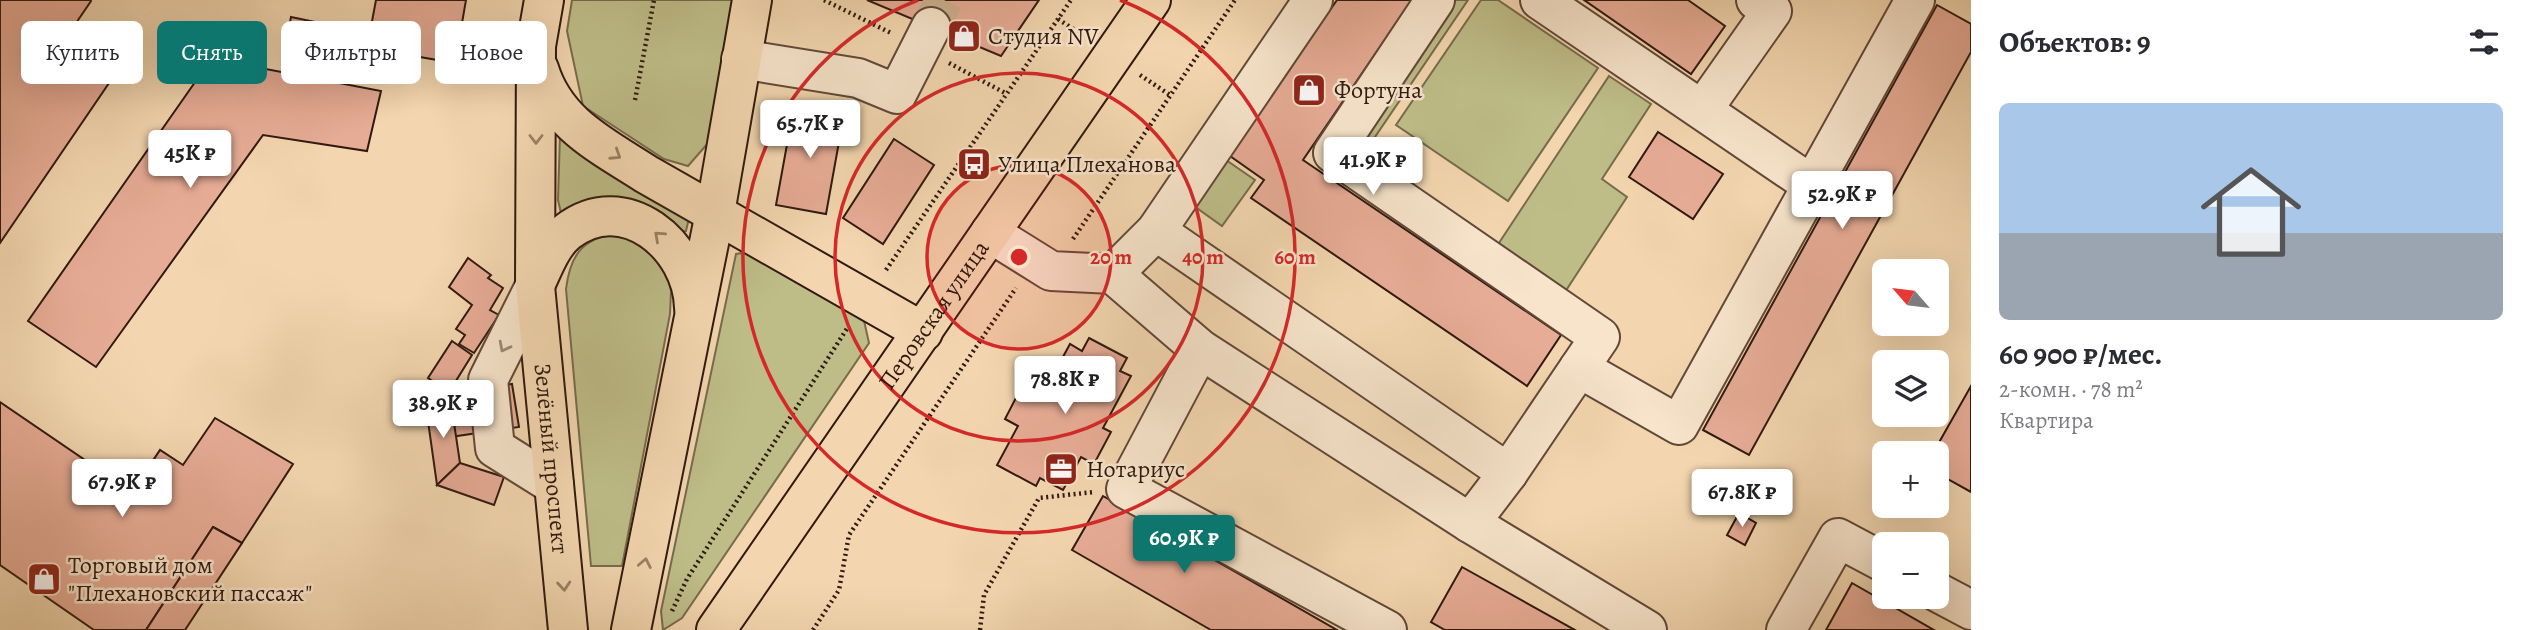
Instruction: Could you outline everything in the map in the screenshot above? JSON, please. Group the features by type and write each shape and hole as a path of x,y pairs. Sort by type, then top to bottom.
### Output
{"main road":[{"name":"Зелёный проспект","path":"540,21 544,0"},
{"path":"649,626 694,317 752,0"},
{"name":"Перовская улица","path":"716,630 1151,0"},
{"name":"Зелёный проспект","path":"536,84 535,286 568,630"},
{"path":"544,84 559,110 602,146 646,174 923,331"},
{"path":"535,286 550,254 564,234 582,222 606,216 628,218 650,228 682,262 694,290 694,317"}],"lane":[{"path":"1113,274 1156,231 1313,0"},
{"path":"1436,0 1333,153 1600,337 1508,473 1469,523"},
{"path":"1540,0 1812,185"},
{"path":"1703,109 1772,11 1756,0"},
{"path":"1579,368 1679,425 1915,0"},
{"path":"741,59 858,78 897,94 926,37"},
{"path":"1156,231 1508,473"},
{"path":"990,233 1051,271 1113,274 1200,349 1469,523 1647,630"},
{"path":"535,286 488,380 495,448 554,485"},
{"path":"1200,349 1126,489 1387,630"},
{"path":"1786,630 1838,538 1872,556"},
{"path":"1949,598 1971,610"}],"path":[{"path":"635,100 654,0"},
{"path":"824,0 926,37 1007,94"},
{"path":"649,626 687,579 866,299 1071,0"},
{"path":"813,630 839,590 849,535 1018,284 1051,271 1234,0"},
{"path":"980,630 984,595 1039,498 1126,489"}],"shaded area":[{"path":"572,0 733,0 709,142 688,166 664,159 583,106 567,31"},
{"path":"1446,0 1468,0 1360,159 1346,149"},
{"path":"1481,0 1498,0 1598,68 1508,201 1396,125"},
{"path":"1609,76 1651,104 1602,179 1627,197 1563,295 1495,249"},
{"path":"560,135 689,218 686,231 677,233 583,203 561,213 558,200"},
{"path":"1226,160 1255,180 1222,226 1194,206"},
{"path":"614,234 637,240 667,268 671,291 670,314 622,566 591,566 566,289 574,259 579,251 593,240"},
{"path":"762,250 863,316 869,343 682,618 663,630 661,611 736,254"}],"building":[{"path":"0,0 90,0 77,21 21,21 21,84 108,84 0,243"},
{"path":"376,0 466,0 462,21 435,21 435,60 421,57 421,21 372,21"},
{"path":"867,0 1039,0 1001,56"},
{"path":"1337,0 1412,0 1303,160 1561,335 1527,386 1251,198 1264,180 1230,156"},
{"path":"1584,0 1688,0 1725,26 1691,74"},
{"path":"1937,5 1971,24 1971,52 1749,455 1703,430"},
{"path":"291,17 310,21 290,21"},
{"path":"267,69 281,72 281,84 344,84 381,91 367,151 263,135 96,367 28,321 194,84 267,84"},
{"path":"794,106 844,114 826,214 776,205"},
{"path":"1658,132 1723,174 1693,219 1629,177"},
{"path":"894,139 934,165 883,244 843,218"},
{"path":"468,258 491,275 488,278 503,288 490,310 499,315 474,353 459,344 465,335 456,329 472,305 449,287"},
{"path":"1089,338 1127,358 1120,371 1131,376 1103,428 1111,432 1094,464 1081,457 1063,490 1040,478 1036,486 997,465 1018,426 1005,419 1020,390 1029,395 1041,373 1051,379 1070,344 1082,351"},
{"path":"452,341 472,355 449,392 428,378"},
{"path":"512,384 519,427 450,437 443,394"},
{"path":"1971,386 1971,492 1949,480 1949,441 1940,441"},
{"path":"0,402 132,492 160,450 183,465 215,418 293,464 242,543 213,527 146,630 94,630 0,565"},
{"path":"451,403 460,463 437,485 426,407"},
{"path":"460,463 504,477 494,505 437,485"},
{"path":"1103,496 1337,630 1211,630 1072,550"},
{"path":"1739,513 1756,523 1745,545 1727,535"},
{"path":"213,527 242,543 185,630 146,630"},
{"path":"1462,567 1575,630 1445,630 1431,622"},
{"path":"1852,583 1872,594 1872,609 1897,609 1934,630 1826,630"}],"tunnel":[{"path":"931,27 944,0"}],"place":[{"name":"Студия NV","path":"964,36"},
{"name":"Фортуна","path":"1309,90"},
{"name":"Улица Плеханова","path":"974,164"},
{"name":"Нотариус","path":"1061,469"},
{"name":"Торговый дом \"Плехановский пассаж\"","path":"44,579"}]}
